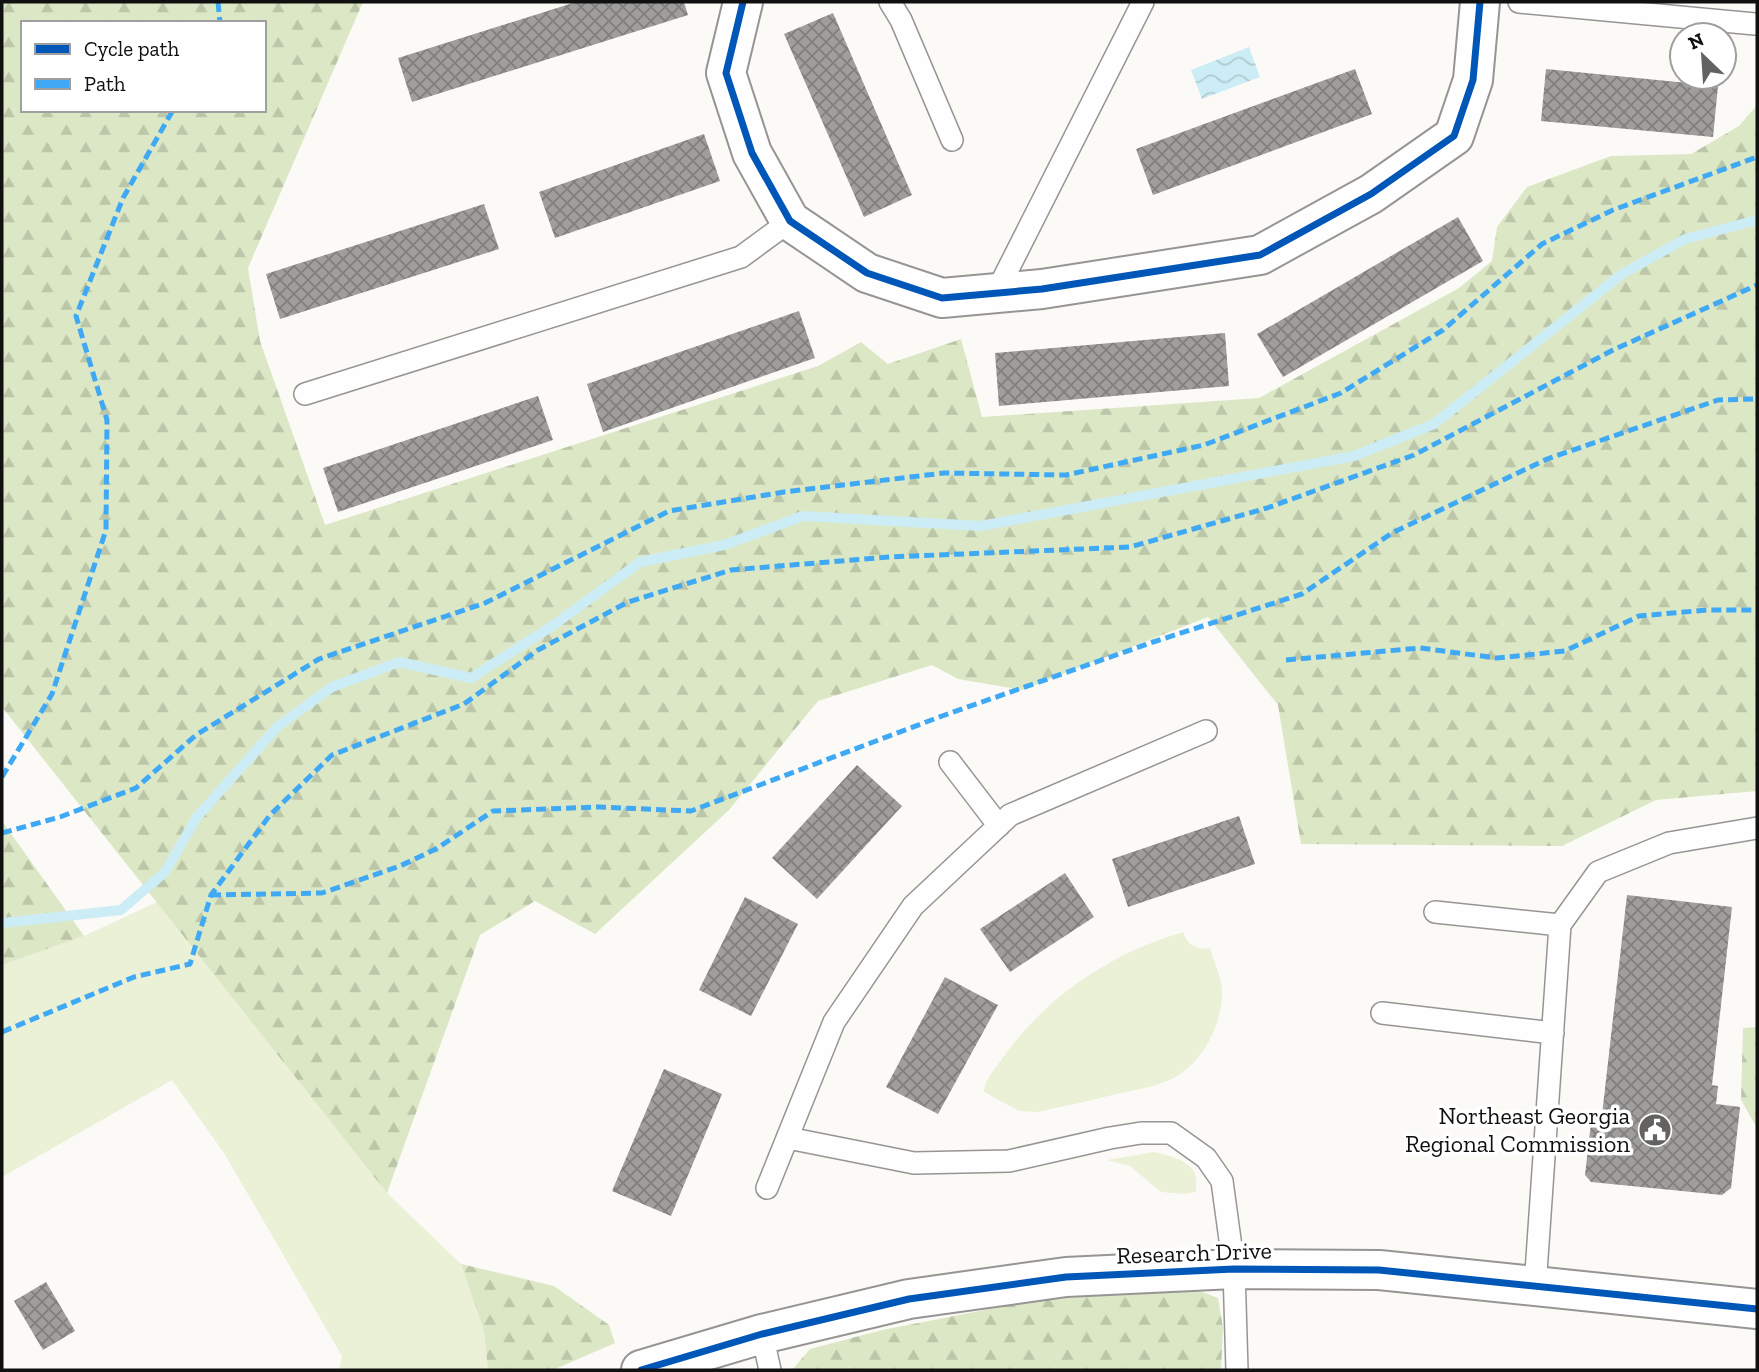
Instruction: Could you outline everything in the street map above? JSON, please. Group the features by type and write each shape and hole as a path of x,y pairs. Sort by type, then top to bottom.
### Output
{"street":[{"path":"743,2 726,73 752,153 790,221 867,273 942,298 1042,289 1260,255 1371,194 1454,136 1473,80 1480,2"},
{"name":"Research Drive","path":"641,1370 766,1352 922,1297 1066,1277 1234,1269 1379,1270 1757,1308"}],"lane":[{"path":"890,2 901,20 952,140"},
{"path":"996,293 1143,2"},
{"path":"1519,2 1755,24"},
{"path":"305,394 741,257 790,221"},
{"path":"767,1188 834,1022 913,906 1010,815 1206,731"},
{"path":"950,762 999,826"},
{"path":"1535,1287 1560,925 1598,872 1669,843 1757,828"},
{"path":"1435,912 1560,925"},
{"path":"1382,1013 1553,1033"},
{"path":"788,1138 914,1163 1009,1161 1111,1138 1141,1133 1171,1133 1206,1158 1222,1181 1234,1269 1237,1370"}],"green space":[{"path":"2,2 363,2 248,268 260,341 325,525 818,366 861,342 888,364 961,339 982,417 1259,398 1459,288 1492,261 1497,227 1527,187 1611,156 1691,154 1739,126 1757,105 1757,791 1656,800 1562,846 1301,844 1278,705 1208,617 1022,690 958,679 932,665 818,701 729,810 595,934 535,901 480,935 387,1193 2,707"},
{"path":"2,821 84,936 2,965"},
{"path":"157,902 387,1193 461,1264 484,1331 488,1370 339,1370 342,1356 224,1153 172,1080 2,1177 2,965 84,936"},
{"path":"1183,932 1194,946 1210,948 1222,990 1216,1027 1204,1050 1187,1069 1157,1085 1037,1112 1019,1111 984,1092 990,1075 1019,1037 1059,997 1105,965 1156,941"},
{"path":"1757,1027 1757,1128 1741,1100 1743,1028"},
{"path":"1154,1152 1188,1165 1196,1176 1196,1192 1161,1192 1130,1166 1107,1160"},
{"path":"461,1264 554,1286 609,1325 615,1343 553,1370 488,1370 484,1331"},
{"path":"1189,1287 1218,1298 1223,1328 1221,1370 792,1370 810,1349 882,1330 1020,1303"}],"water":[{"path":"1249,47 1260,77 1202,99 1191,70"}],"building":[{"path":"576,2 684,2 688,15 412,102 398,58"},
{"path":"833,13 912,195 864,217 784,34"},
{"path":"1355,69 1372,114 1153,195 1136,149"},
{"path":"1546,69 1668,81 1668,91 1718,91 1713,137 1541,121"},
{"path":"704,134 720,181 555,238 539,192"},
{"path":"484,204 499,249 280,319 266,274"},
{"path":"1458,217 1483,261 1283,377 1257,334"},
{"path":"799,311 815,358 603,432 587,384"},
{"path":"1225,333 1229,386 999,406 995,353"},
{"path":"538,396 553,440 338,512 323,468"},
{"path":"857,765 902,806 817,899 772,858"},
{"path":"1239,816 1255,864 1128,907 1112,859"},
{"path":"1065,873 1094,917 1010,972 980,929"},
{"path":"1627,895 1732,907 1712,1085 1718,1086 1716,1104 1740,1107 1731,1188 1722,1195 1591,1182 1585,1175 1592,1114 1602,1115"},
{"path":"745,897 798,924 751,1016 699,990"},
{"path":"945,977 998,1005 938,1114 886,1087"},
{"path":"664,1069 722,1094 671,1216 612,1191"},
{"path":"46,1282 75,1331 43,1350 14,1301"}],"waterway":[{"path":"2,923 121,910 165,872 197,817 277,727 332,687 399,662 471,678 555,624 640,562 724,545 803,516 981,526 1354,456 1434,424 1622,274 1685,239 1757,220"}],"marked path":[{"path":"218,2 220,21"},
{"path":"2,777 52,694 106,530 107,420 76,316 123,198 172,112"},
{"path":"2,833 60,817 136,788 196,735 319,659 485,603 669,511 784,492 944,473 1066,475 1204,445 1341,393 1443,330 1542,244 1613,210 1757,157"},
{"path":"2,1032 134,977 190,964 211,895 270,815 332,755 464,704 538,650 628,602 731,570 889,557 1130,547 1267,508 1414,455 1613,350 1757,285"},
{"path":"211,895 322,893 400,866 436,849 493,811 599,807 691,811 942,716 1153,642 1302,594 1392,533 1547,459 1718,400 1757,399"},
{"path":"1286,660 1420,648 1497,658 1565,651 1639,616 1707,610 1757,610"}],"cycle path":[{"path":"743,2 726,73 752,153 790,221 867,273 942,298 1042,289 1260,255 1371,194 1454,136 1473,80 1480,2"},
{"path":"641,1370 762,1334 909,1299 1066,1277 1234,1269 1379,1270 1757,1309"}],"place":[{"name":"Northeast Georgia Regional Commission","path":"1655,1130"}]}
